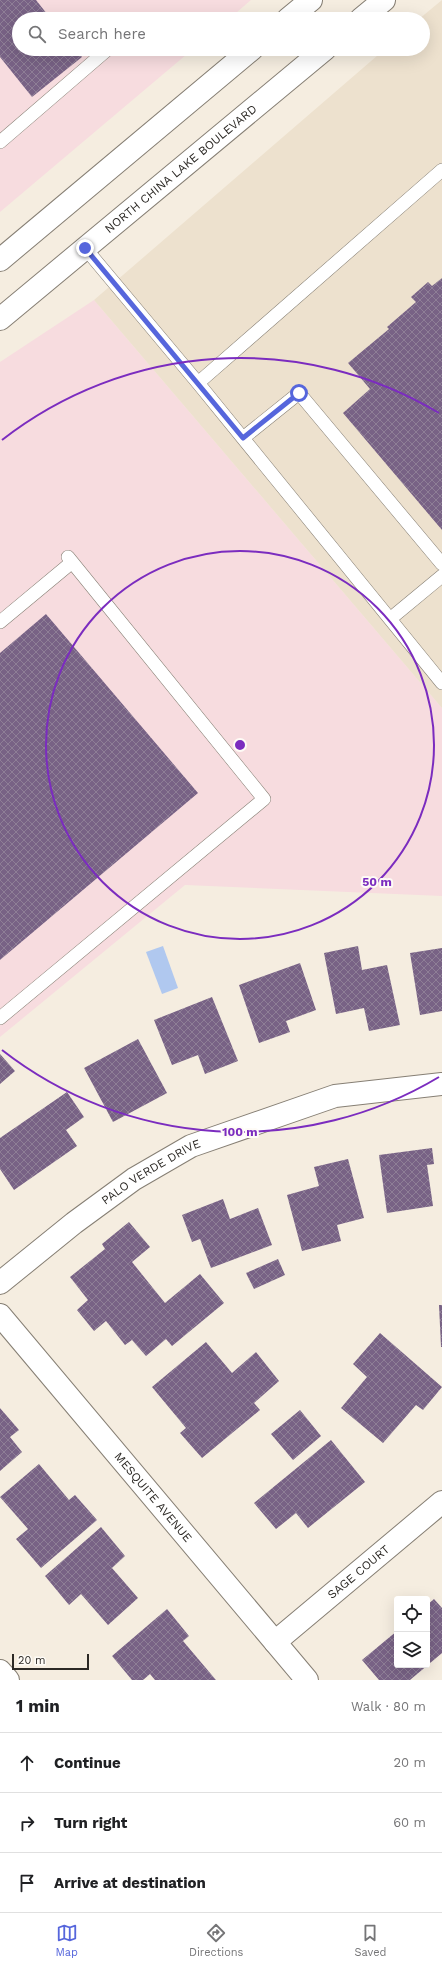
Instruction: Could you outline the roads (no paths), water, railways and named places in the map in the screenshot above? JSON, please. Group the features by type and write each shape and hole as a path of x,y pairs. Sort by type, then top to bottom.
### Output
{"street":[{"path":"296,12 311,0"},
{"path":"369,12 384,0"},
{"path":"0,260 244,56"},
{"name":"NORTH CHINA LAKE BOULEVARD","path":"0,319 317,56"},
{"name":"PALO VERDE DRIVE","path":"0,1283 74,1223 128,1183 191,1146 336,1096 442,1084"},
{"name":"MESQUITE AVENUE","path":"0,1315 307,1680"},
{"name":"SAGE COURT","path":"275,1642 442,1502"},
{"path":"0,1671 8,1680"}],"lane":[{"path":"0,142 100,56"},
{"path":"198,383 442,170"},
{"path":"85,248 198,383 442,683"},
{"path":"243,438 299,393 442,564"},
{"path":"0,622 69,560 264,799 0,1018"},
{"path":"390,619 442,576"}],"water":[{"path":"163,946 178,988 162,994 146,952"}]}
